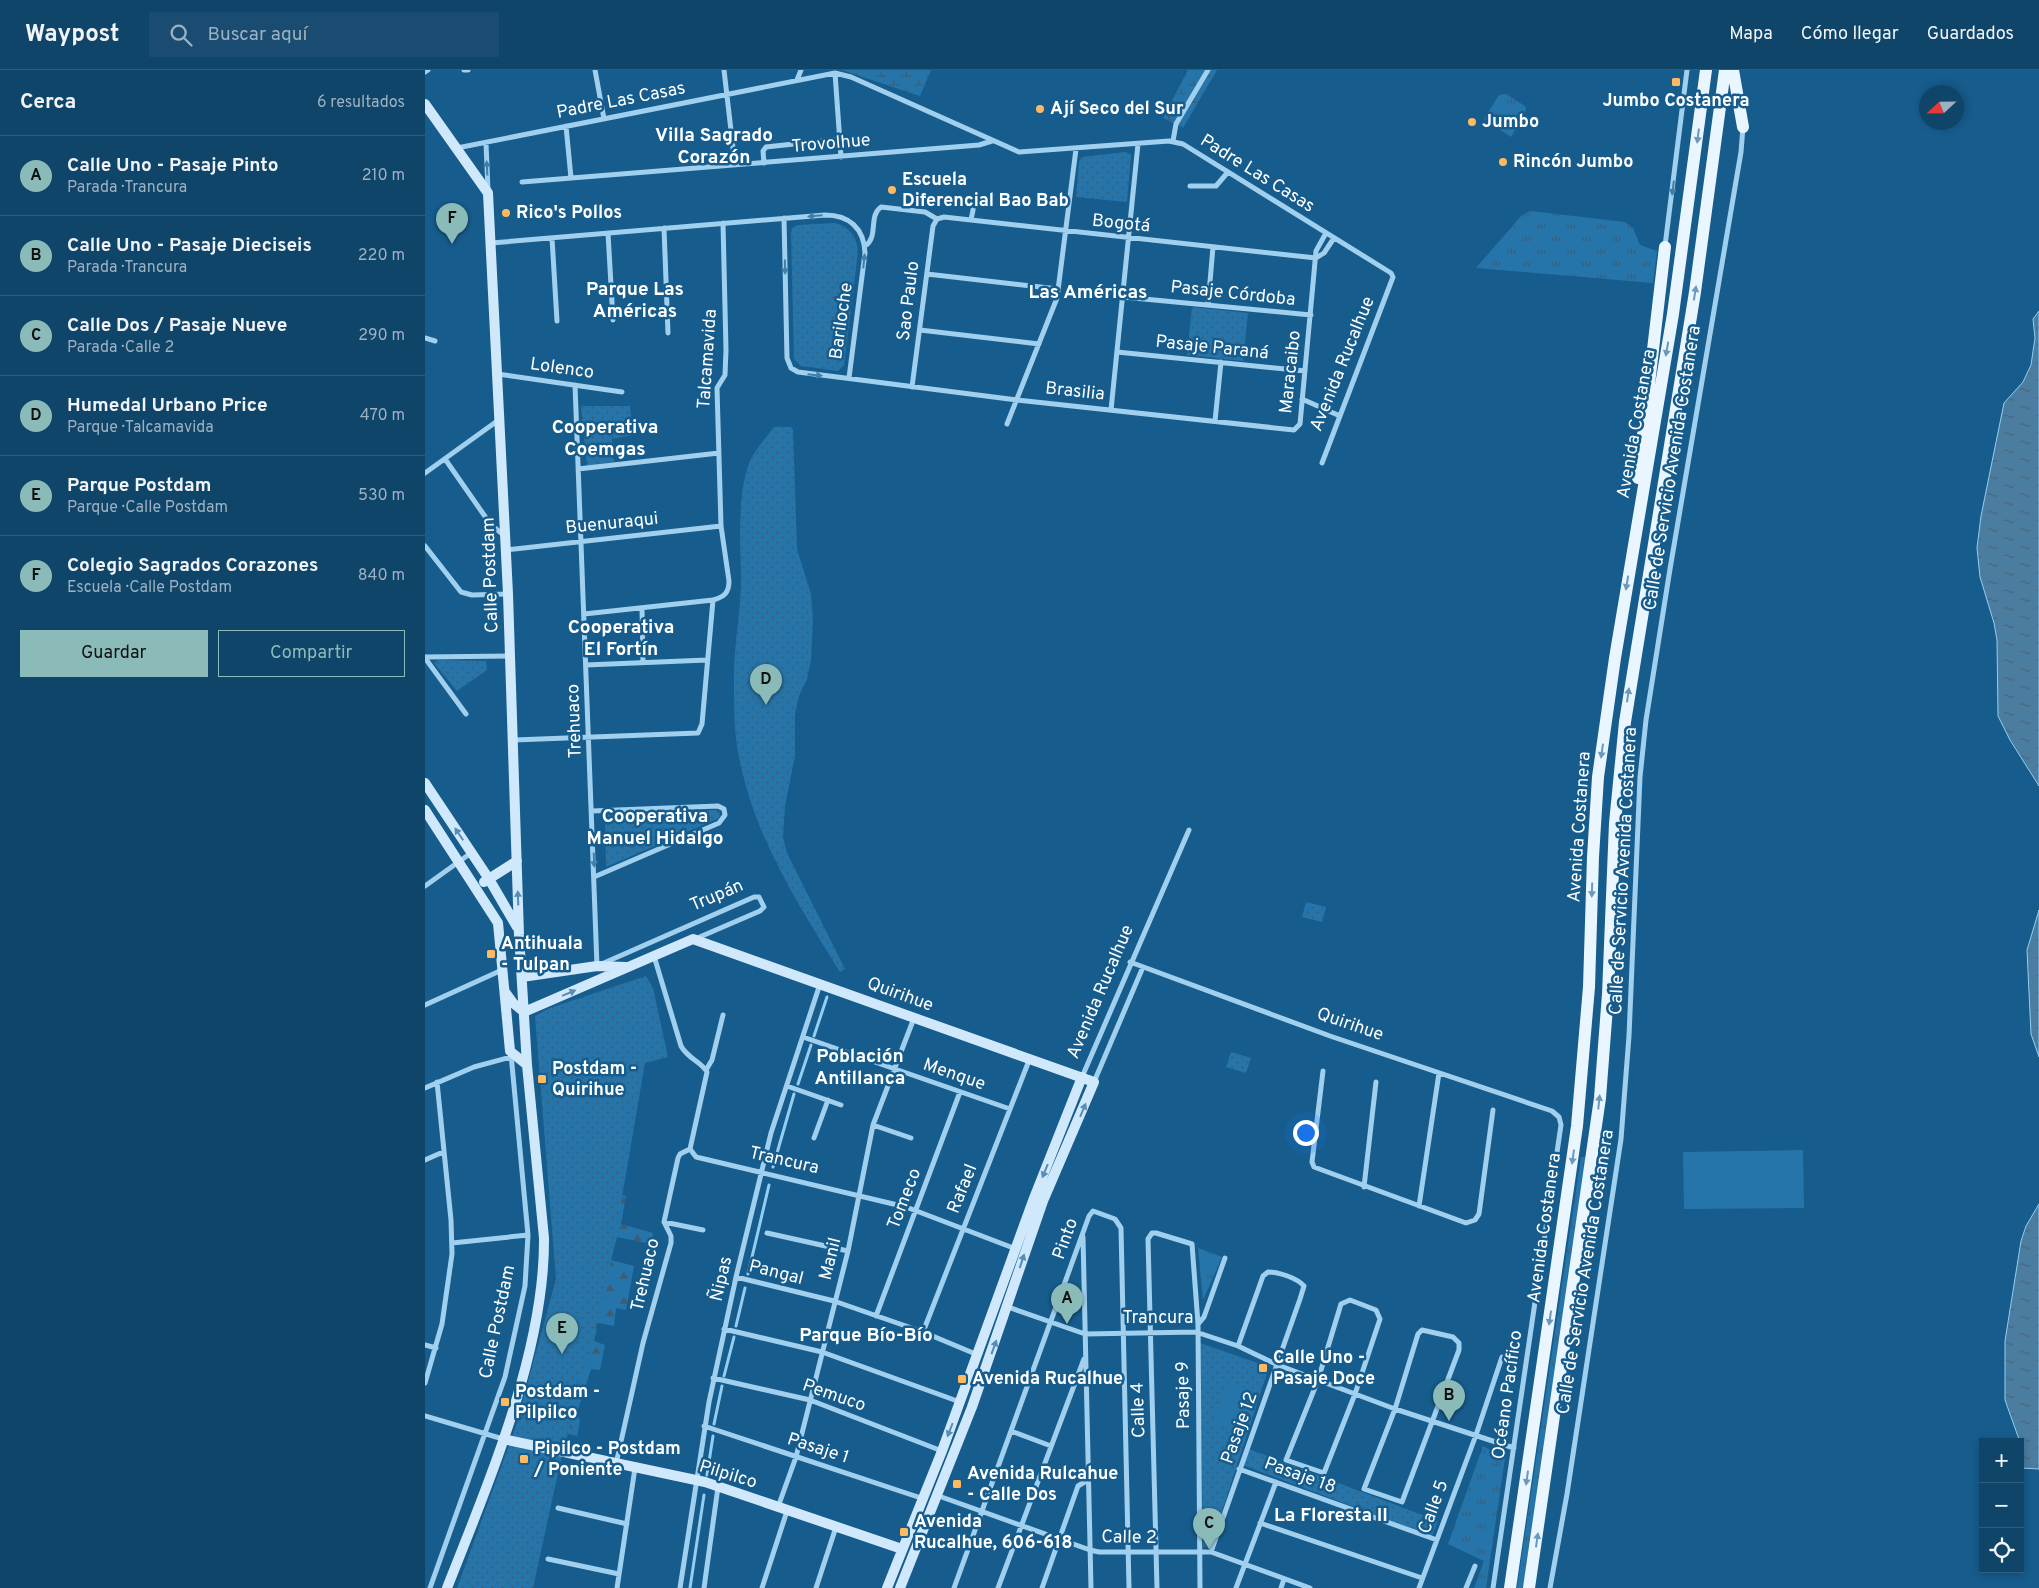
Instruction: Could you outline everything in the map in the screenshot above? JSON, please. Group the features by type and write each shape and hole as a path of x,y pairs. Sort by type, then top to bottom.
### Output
{"main road":[{"name":"Avenida Costanera","path":"1510,1588 1577,1126 1589,987 1593,857 1598,777 1635,535 1678,286 1706,70"},
{"name":"Avenida Costanera","path":"1529,1588 1600,1098 1608,994 1615,822 1625,722 1697,283 1725,70"},
{"path":"1733,70 1743,127"},
{"path":"1635,535 1642,426 1665,247"}],"street":[{"path":"595,70 604,119"},
{"path":"724,70 735,165"},
{"path":"797,80 801,70"},
{"path":"1173,141 1176,124 1208,70"},
{"path":"1665,247 1687,70"},
{"path":"835,73 841,156"},
{"name":"Padre Las Casas","path":"457,148 835,73 851,77 992,141 1023,153 1173,141 1183,144 1391,272 1393,277"},
{"path":"425,104 488,193"},
{"path":"567,126 571,178"},
{"name":"Calle de Servicio Avenida Costanera","path":"1550,1588 1567,1494 1621,1139 1629,1036 1639,803 1647,720 1702,373 1741,152 1743,127"},
{"path":"764,163 763,151 767,147 840,139"},
{"name":"Trovolhue","path":"522,182 979,145 992,141"},
{"path":"485,143 488,193"},
{"path":"1111,410 1138,144"},
{"path":"1007,424 1039,344 1058,289 1076,149"},
{"path":"1190,186 1217,186 1228,172"},
{"name":"Calle Postdam","path":"447,1588 503,1439 532,1343 543,1267 544,1238 527,1065 519,935 508,594 488,193"},
{"path":"971,220 975,200"},
{"name":"Bogotá","path":"865,246 871,240 876,212 881,207 925,212 937,219 945,217 1129,239 1316,258"},
{"path":"491,243 825,215 842,216 858,229 865,246"},
{"name":"Bariloche","path":"784,218 788,361 798,372 849,378 865,246"},
{"name":"Sao Paulo","path":"912,387 933,226 937,219"},
{"name":"Talcamavida","path":"713,600 724,596 729,587 721,526 717,388 725,375 726,350 723,224"},
{"path":"664,228 668,334"},
{"path":"608,233 613,320"},
{"name":"Maracaibo","path":"1298,428 1311,315 1316,251 1325,233"},
{"path":"552,238 557,321"},
{"path":"1316,258 1324,253 1334,238"},
{"path":"1208,305 1213,247"},
{"path":"927,274 1058,289"},
{"name":"Avenida Rucalhue","path":"1322,463 1393,277"},
{"name":"Pasaje Córdoba","path":"1123,296 1311,315"},
{"path":"920,330 1039,344"},
{"path":"425,338 435,341"},
{"name":"Pasaje Paraná","path":"1117,352 1305,371"},
{"path":"1215,421 1221,362"},
{"name":"Lolenco","path":"498,374 622,392"},
{"name":"Brasilia","path":"849,378 1017,400 1294,430 1298,428"},
{"name":"Trehuaco","path":"575,385 597,966"},
{"path":"1302,399 1340,416"},
{"path":"425,473 500,419"},
{"path":"578,469 719,453"},
{"path":"445,459 491,525 505,536"},
{"name":"Buenuraqui","path":"506,550 721,526"},
{"path":"425,546 454,586 461,592 468,595 508,594"},
{"path":"514,740 698,733 702,724 713,600 584,614"},
{"path":"642,608 643,663"},
{"path":"425,658 510,656"},
{"path":"425,658 466,714"},
{"path":"586,665 707,660"},
{"path":"427,789 472,853 513,917 519,935"},
{"path":"592,811 718,806 724,809 725,815 719,823 594,877"},
{"name":"Calle Postdam","path":"425,810 498,923 528,1235 527,1272 519,1321 505,1376 430,1588"},
{"name":"Avenida Rucalhue","path":"887,1588 961,1402 1034,1198 1082,1077 1130,962 1189,830"},
{"path":"425,886 472,853"},
{"path":"476,888 517,861"},
{"name":"Trupán","path":"524,1012 760,911 764,905 759,897 753,897 597,966"},
{"name":"Quirihue","path":"693,939 1094,1082"},
{"path":"654,956 681,1046 686,1054 706,1070"},
{"name":"Quirihue","path":"1130,962 1439,1073 1552,1111 1559,1117"},
{"name":"Trupán","path":"522,977 597,966 629,967"},
{"name":"Avenida Rucalhue","path":"900,1588 972,1407 1043,1201 1143,967"},
{"path":"425,1005 503,970"},
{"name":"Ñipas","path":"680,1588 704,1426 724,1329 771,1132 820,983"},
{"path":"505,992 513,1003 524,1012"},
{"name":"Trehuaco","path":"616,1464 643,1343 671,1243 671,1236 664,1222 678,1158 680,1154 691,1148 707,1075 706,1070 711,1063 723,1015"},
{"name":"Manil","path":"762,1588 848,1250 873,1125 914,1017"},
{"name":"Menque","path":"803,1037 1010,1109"},
{"path":"425,1088 474,1066 511,1054 527,1065"},
{"name":"Rafael","path":"923,1332 1031,1058"},
{"path":"1323,1071 1312,1162 1314,1167 1466,1223 1475,1220 1479,1214 1493,1110"},
{"path":"1419,1206 1439,1073"},
{"path":"425,1383 436,1348 447,1298 452,1243 437,1082"},
{"path":"1364,1187 1376,1082"},
{"path":"787,1086 841,1105"},
{"name":"Tomeco","path":"875,1316 961,1092"},
{"path":"814,1138 828,1100"},
{"name":"Océano Pacífico","path":"1493,1588 1561,1125 1559,1117"},
{"path":"873,1125 911,1138"},
{"name":"Trancura","path":"691,1148 696,1157 915,1210 1016,1249"},
{"path":"425,1160 443,1152"},
{"name":"Pinto","path":"954,1588 1093,1211 1120,1223 1124,1334"},
{"path":"664,1222 703,1230"},
{"path":"767,1233 848,1250"},
{"name":"Pasaje 9","path":"1152,1233 1192,1244 1198,1324 1196,1332 1200,1588"},
{"name":"Calle 4","path":"1152,1233 1148,1239 1157,1588"},
{"path":"1083,1234 1089,1588"},
{"path":"452,1243 528,1235"},
{"path":"1198,1324 1204,1317 1225,1258"},
{"name":"Pasaje 12","path":"1211,1552 1304,1286 1300,1282 1275,1272 1268,1272 1263,1276 1238,1346"},
{"name":"Pangal","path":"736,1278 834,1301 923,1332 978,1355"},
{"path":"1350,1300 1376,1310 1380,1319 1355,1394 1324,1473 1286,1460 1318,1380 1341,1304 1350,1300"},
{"name":"Trancura","path":"997,1302 1085,1334 1196,1332 1238,1346 1278,1364 1395,1409 1514,1448"},
{"path":"724,1329 823,1352 961,1402"},
{"path":"1422,1330 1427,1330 1453,1337 1459,1343 1434,1421 1402,1502 1364,1489 1395,1409 1418,1334 1422,1330"},
{"path":"1124,1334 1129,1588"},
{"path":"425,1345 436,1348"},
{"path":"998,1588 1085,1356"},
{"name":"Calle 5","path":"1419,1588 1476,1435 1501,1357"},
{"name":"Pemuco","path":"713,1378 810,1400 942,1451"},
{"name":"Pilpilco","path":"425,1416 503,1439 718,1486 902,1549"},
{"name":"Pasaje 1","path":"704,1426 922,1499"},
{"path":"1011,1431 1051,1446"},
{"path":"617,1588 635,1468"},
{"name":"Pasaje 18","path":"1239,1469 1437,1540"},
{"path":"1042,1588 1078,1486 1088,1480"},
{"path":"1236,1588 1276,1482"},
{"path":"704,1588 718,1486"},
{"path":"922,1499 937,1495"},
{"name":"Calle 2","path":"937,1495 1089,1550 1211,1552 1309,1588"},
{"path":"558,1508 627,1524"},
{"path":"1260,1523 1422,1578"},
{"path":"815,1588 836,1527"},
{"path":"548,1559 619,1574"},
{"path":"1466,1588 1475,1566"},
{"path":"1281,1588 1285,1579"}],"green space":[{"path":"842,70 931,70 920,96"},
{"path":"1188,70 1217,70 1183,128 1163,118"},
{"path":"1506,94 1525,106 1526,110 1511,137 1484,119 1499,95"},
{"path":"1126,152 1131,155 1127,202 1076,197 1079,162 1082,157"},
{"path":"1530,211 1625,222 1633,228 1640,245 1657,251 1653,283 1476,268 1522,215"},
{"path":"835,223 845,227 852,233 858,252 844,365 838,371 801,366 794,359 791,233 792,228 798,225"},
{"path":"1192,307 1248,313 1243,361 1187,355"},
{"path":"581,406 630,406 633,435 612,439 614,462 587,466"},
{"path":"774,427 791,427 793,430 797,549 811,594 813,620 811,660 807,679 799,696 795,714 795,756 785,806 783,837 787,853 845,969 840,972 809,922 768,845 747,790 737,743 734,712 734,671 741,585 741,505 750,461 758,447"},
{"path":"438,660 486,661 487,670 457,691 434,663"},
{"path":"716,810 720,813 719,818 606,867 605,815"},
{"path":"1306,902 1326,907 1322,922 1302,917"},
{"path":"646,976 653,988 668,1057 645,1063 609,1273 560,1464 533,1588 457,1588 515,1429 556,1279 535,1016 550,1008"},
{"path":"1231,1052 1251,1058 1246,1073 1226,1067"},
{"path":"1803,1150 1804,1208 1684,1209 1683,1152"},
{"path":"1581,1157 1587,1157 1524,1588 1517,1588"},
{"path":"614,1193 626,1196 621,1224 653,1233 651,1244 617,1237 611,1260 634,1266 626,1310 616,1308 614,1326 598,1323 594,1341 605,1345 600,1370 591,1369 577,1413 580,1421 577,1436 521,1422"},
{"path":"1198,1248 1222,1257 1203,1300"},
{"path":"1200,1343 1269,1367 1210,1548 1203,1547"},
{"path":"1226,1382 1250,1390 1237,1431 1214,1423"},
{"path":"1483,1446 1505,1458 1486,1588 1474,1588 1484,1561 1448,1544"},
{"path":"1249,1449 1438,1521 1432,1536 1243,1465"}],"water":[{"path":"2039,311 2039,786 2010,740 1998,716 1997,640 1994,623 1980,577 1977,548 1981,516 2004,403 2023,382 2031,365 2035,338 2033,319"},
{"path":"2039,910 2039,1057 2031,1034 2027,950"},
{"path":"2039,1204 2039,1469 2024,1468 2024,1438 2019,1438 2005,1400 2005,1341 2021,1241 2026,1226"}],"waterway":[{"path":"814,1036 827,997"},
{"path":"798,1084 811,1045"},
{"path":"773,1167 794,1094"},
{"path":"748,1274 769,1185"},
{"path":"736,1326 745,1288"},
{"path":"724,1376 734,1337"},
{"path":"714,1424 722,1386"},
{"path":"707,1475 713,1436"},
{"path":"690,1588 704,1495"}],"place":[{"name":"Jumbo Costanera","path":"1676,82"},
{"name":"Ají Seco del Sur","path":"1040,109"},
{"name":"Jumbo","path":"1472,122"},
{"name":"Rincón Jumbo","path":"1503,162"},
{"name":"Escuela Diferencial Bao Bab","path":"892,190"},
{"name":"Rico's Pollos","path":"506,213"},
{"name":"Colegio Sagrados Corazones","path":"452,244"},
{"name":"Humedal Urbano Price","path":"766,705"},
{"name":"Antihuala - Tulpan","path":"491,954"},
{"name":"Postdam - Quirihue","path":"542,1079"},
{"name":"Calle Uno - Pasaje Pinto","path":"1067,1324"},
{"name":"Parque Postdam","path":"562,1354"},
{"name":"Calle Uno - Pasaje Doce","path":"1263,1368"},
{"name":"Avenida Rucalhue","path":"962,1379"},
{"name":"Postdam - Pilpilco","path":"505,1402"},
{"name":"Calle Uno - Pasaje Dieciseis","path":"1449,1421"},
{"name":"Pipilco - Postdam / Poniente","path":"524,1459"},
{"name":"Avenida Rulcahue - Calle Dos","path":"957,1484"},
{"name":"Avenida Rucalhue, 606-618","path":"904,1532"},
{"name":"Calle Dos / Pasaje Nueve","path":"1209,1549"}],"district":[{"name":"Villa Sagrado Corazón","path":"714,147"},
{"name":"Las Américas","path":"1088,293"},
{"name":"Parque Las Américas","path":"635,301"},
{"name":"Cooperativa Coemgas","path":"605,439"},
{"name":"Cooperativa El Fortín","path":"621,639"},
{"name":"Cooperativa Manuel Hidalgo","path":"655,828"},
{"name":"Población Antillanca","path":"860,1068"},
{"name":"Parque Bío-Bío","path":"866,1336"},
{"name":"La Floresta II","path":"1331,1516"}]}
